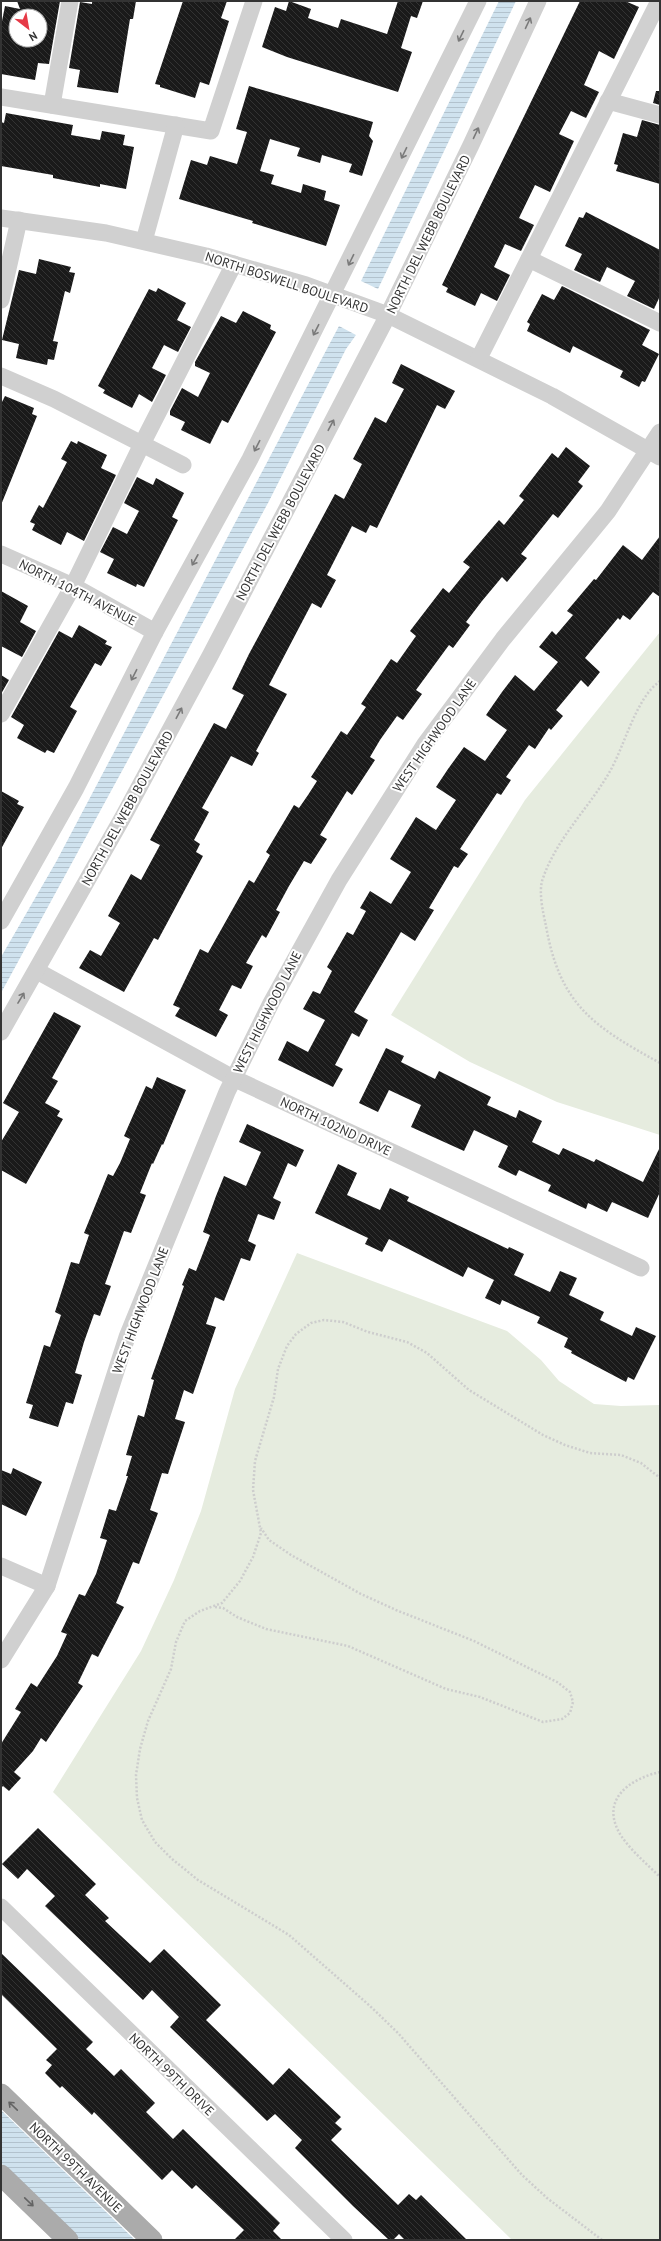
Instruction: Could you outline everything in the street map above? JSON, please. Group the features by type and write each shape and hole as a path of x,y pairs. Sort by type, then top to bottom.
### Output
{"main road":[{"name":"NORTH 99TH AVENUE","path":"1,2094 152,2240"},
{"path":"1,2175 68,2240"}],"street":[{"path":"52,105 70,1"},
{"path":"1,97 211,131 254,1"},
{"path":"1,921 76,788 155,632 250,459 334,295 478,1"},
{"name":"NORTH DEL WEBB BOULEVARD","path":"1,1032 37,971 210,656 388,315 471,145 538,1"},
{"path":"479,358 659,1"},
{"path":"608,101 660,115"},
{"path":"144,242 176,125"},
{"name":"NORTH BOSWELL BOULEVARD","path":"1,218 106,233 234,264 334,295 388,315 479,358 608,426 654,454"},
{"path":"1,300 19,220"},
{"path":"529,259 660,323"},
{"path":"1,714 73,586 142,444 234,264"},
{"path":"1,376 54,399 183,465"},
{"name":"WEST HIGHWOOD LANE","path":"1,1660 48,1586 127,1337 233,1078 271,1003 317,919 362,842 410,767 503,639 654,454 660,432"},
{"name":"NORTH 104TH AVENUE","path":"1,554 73,586 155,632"},
{"name":"NORTH 102ND DRIVE","path":"37,971 233,1078 641,1268"},
{"path":"1,1566 48,1586"},
{"name":"NORTH 99TH DRIVE","path":"1,1907 344,2240"}],"path":[{"path":"660,681 652,687 642,704 609,773 552,856 542,880 542,906 548,940 556,970 570,996 584,1014 604,1029 660,1063"},
{"path":"602,2240 547,2198 522,2175 398,2033 370,2006 289,1935 198,1880 172,1859 155,1842 142,1820 137,1798 136,1775 140,1749 148,1721 171,1668 176,1642 186,1621 200,1611 215,1607 222,1603 240,1581 253,1557 261,1533 258,1524 253,1490 255,1461 274,1397 278,1368 287,1346 296,1334 311,1323 324,1320 343,1322 368,1332 408,1342 427,1353 469,1390 543,1435 565,1445 590,1453 621,1455 641,1463 660,1478"},
{"path":"215,1607 223,1608 238,1617 266,1629 348,1646 446,1689 480,1698 543,1722 562,1720 570,1713 573,1702 570,1692 557,1682 474,1641 396,1610 361,1594 269,1540 258,1524"},
{"path":"660,1772 629,1784 617,1796 613,1813 620,1832 628,1844 660,1877"}],"shaded area":[{"path":"660,632 660,1135 557,1102 470,1062 391,1015 525,800"},
{"path":"297,1253 507,1331 541,1360 559,1381 594,1404 621,1406 660,1405 660,2240 512,2240 53,1792 141,1651 174,1580 201,1511 235,1389"}],"water":[{"path":"499,1 516,1 378,289 361,281"},
{"path":"339,326 356,335 346,349 268,503 1,993 1,957 56,862"},
{"path":"1,2110 135,2240 80,2240 1,2163"}],"building":[{"path":"17,1 60,1 49,64 38,63 35,80 1,74 1,26 5,6 15,8 8,8 8,48 48,48 48,8 20,8"},
{"path":"92,1 136,1 133,19 130,19 118,93 77,87 80,70 69,68 80,2 92,4"},
{"path":"183,1 227,1 221,18 229,21 209,85 200,82 195,98 155,84"},
{"path":"289,1 311,9 308,18 338,28 341,19 387,34 398,1 423,1 417,18 411,16 401,48 412,52 398,92 287,57 262,47 275,7 286,11"},
{"path":"580,1 625,1 639,7 614,59 599,51 584,85 599,92 586,118 571,111 559,134 574,141 550,192 535,185 519,218 534,225 521,251 505,244 494,267 510,275 497,301 481,293 475,306 446,292 448,288 442,285"},
{"path":"249,86 373,122 369,136 373,141 362,176 349,172 352,164 322,155 320,163 297,156 300,148 270,139 260,171 274,175 271,184 301,193 303,184 326,191 324,200 340,205 326,246 252,223 253,221 179,199 191,160 207,165 210,156 237,164 247,132 236,129"},
{"path":"656,91 660,91 660,105 653,103"},
{"path":"6,113 73,125 71,135 100,140 102,131 125,135 123,145 134,147 126,189 100,184 100,187 53,178 53,175 1,166 1,122 4,123"},
{"path":"642,120 660,125 660,184 616,171 618,165 614,164 623,133 637,137"},
{"path":"586,212 660,250 660,296 654,309 627,296 635,281 607,267 600,282 574,270 582,254 565,246 579,217 583,218"},
{"path":"39,259 71,267 69,272 75,273 70,293 65,291 53,341 58,342 54,360 48,359 47,365 16,358 19,344 2,340 19,270 36,274"},
{"path":"562,286 650,330 642,345 659,354 645,382 642,381 639,387 620,377 623,371 573,346 570,353 527,331 530,324 527,322 542,294 554,300"},
{"path":"158,288 186,303 177,320 191,327 178,352 164,345 152,368 166,375 152,402 139,394 132,408 103,393 105,390 98,386 149,289 156,292"},
{"path":"243,311 271,325 270,329 276,332 228,423 222,420 210,444 181,430 185,422 170,415 170,411 182,388 198,397 210,373 195,366 195,362 221,316 236,323"},
{"path":"401,364 455,391 445,409 437,405 377,528 370,525 366,533 352,526 327,575 336,580 321,608 312,603 269,685 287,694 256,751 259,753 252,766 231,756 202,808 209,812 194,840 200,844 196,852 203,856 158,940 154,938 124,992 79,968 90,950 101,956 120,923 108,916 131,874 141,880 160,845 150,840 214,723 226,729 244,695 232,689 249,654 335,494 344,499 362,464 353,459 375,417 386,423 404,389 392,383"},
{"path":"5,396 34,408 32,414 37,416 1,505 1,404"},
{"path":"71,441 77,444 78,441 107,455 101,468 116,475 84,541 67,532 61,545 32,530 35,524 30,522 39,505 43,508 67,462 61,459"},
{"path":"566,447 590,466 578,482 583,486 558,518 553,514 521,554 527,558 507,582 502,577 482,601 466,622 470,625 453,648 449,645 416,690 422,694 403,720 397,716 380,740 370,757 375,760 352,795 347,791 320,835 327,839 311,864 304,861 276,910 280,912 266,938 262,935 246,963 253,966 241,989 232,985 219,1010 228,1015 216,1037 175,1016 180,1008 173,1005 200,949 208,953 249,880 254,883 270,855 266,852 294,805 299,808 317,781 311,777 341,731 347,735 366,707 361,704 391,659 397,663 416,636 410,631 443,588 449,593 470,567 463,562 499,520 504,525 524,500 519,496 552,453 558,458"},
{"path":"137,477 153,485 156,478 184,493 172,517 178,520 144,587 137,584 136,587 107,573 114,559 100,552 113,527 127,534 139,511 124,503"},
{"path":"660,536 660,597 653,592 630,620 623,615 620,620 618,618 585,658 600,672 588,687 581,680 556,710 563,716 551,730 549,728 535,749 529,745 506,777 511,780 501,795 497,793 460,849 468,854 458,868 454,866 429,908 434,910 415,941 401,932 354,1012 368,1020 359,1037 352,1033 335,1065 343,1069 333,1087 278,1060 287,1041 308,1052 325,1020 303,1009 313,991 320,994 332,971 327,967 347,932 353,935 366,911 360,908 370,891 391,904 411,872 390,859 416,817 436,830 456,800 436,787 448,769 464,747 485,761 507,730 486,715 502,692 515,675 534,691 558,662 539,647 552,631 556,635 573,615 567,611 594,579 596,580 623,545 642,560"},
{"path":"1,591 28,606 20,622 36,631 22,657 1,646"},
{"path":"79,625 107,641 105,644 112,647 101,666 95,663 70,707 77,711 54,753 47,750 45,753 17,738 24,725 11,717 59,631 72,638"},
{"path":"1,675 9,680 1,694"},
{"path":"1,791 19,801 17,804 24,807 1,849"},
{"path":"54,1012 81,1026 52,1078 58,1081 45,1103 60,1111 57,1116 63,1119 26,1184 1,1170 1,1142 19,1112 3,1103"},
{"path":"386,1048 404,1056 401,1062 435,1079 439,1071 491,1097 487,1105 516,1118 519,1110 542,1121 532,1142 559,1155 563,1148 594,1162 596,1159 643,1182 660,1147 660,1192 648,1218 612,1202 607,1212 588,1203 586,1209 548,1191 551,1185 519,1170 516,1176 498,1167 508,1146 474,1130 464,1151 411,1127 421,1105 389,1090 378,1112 359,1103"},
{"path":"157,1077 186,1090 163,1145 162,1144 153,1164 152,1163 140,1193 146,1195 131,1233 124,1231 105,1284 111,1286 100,1316 94,1314 75,1373 82,1375 73,1404 66,1402 58,1427 29,1418 33,1405 26,1403 44,1345 50,1347 61,1315 55,1312 71,1262 79,1264 89,1235 84,1233 108,1174 113,1176 120,1163 130,1139 124,1136 146,1086 152,1089"},
{"path":"247,1124 304,1150 296,1167 288,1163 273,1198 281,1202 274,1220 258,1214 248,1241 256,1245 250,1261 241,1258 224,1301 215,1297 206,1324 216,1327 193,1394 184,1390 175,1419 185,1422 168,1474 162,1473 150,1510 158,1513 139,1564 133,1562 116,1603 124,1607 98,1657 92,1654 78,1683 83,1686 46,1742 41,1738 33,1751 14,1772 21,1778 9,1791 3,1786 1,1788 1,1744 21,1712 15,1709 31,1683 37,1687 57,1656 67,1634 61,1632 79,1594 85,1596 96,1574 107,1540 100,1538 109,1509 116,1511 128,1476 126,1476 132,1456 126,1455 138,1415 144,1417 154,1380 151,1379 184,1286 182,1285 189,1268 196,1271 210,1235 203,1232 216,1196 224,1176 246,1186 261,1152 239,1142"},
{"path":"338,1164 357,1173 347,1195 380,1210 390,1188 409,1197 407,1201 508,1249 509,1247 524,1254 514,1275 550,1292 560,1271 577,1278 569,1295 604,1312 600,1320 632,1336 636,1327 656,1336 634,1380 628,1377 626,1382 571,1353 572,1351 564,1347 568,1338 537,1323 540,1317 502,1300 500,1305 485,1298 494,1280 468,1267 463,1277 389,1239 382,1252 365,1244 368,1238 315,1213"},
{"path":"13,1468 42,1482 26,1516 1,1504 1,1470 11,1474"},
{"path":"38,1828 96,1884 85,1895 109,1918 105,1921 150,1963 164,1949 221,2005 206,2020 273,2085 289,2068 341,2117 335,2123 342,2129 331,2140 398,2205 409,2194 416,2200 421,2195 467,2240 405,2240 399,2234 393,2240 389,2240 353,2206 295,2148 302,2140 275,2114 267,2121 170,2027 179,2017 152,1990 143,2000 45,1906 55,1896 27,1869 18,1879 2,1864"},
{"path":"1,1953 93,2042 86,2049 114,2076 121,2069 155,2103 146,2112 173,2139 183,2129 280,2223 273,2231 282,2240 234,2240 244,2230 196,2185 192,2189 172,2170 162,2180 94,2112 92,2115 62,2086 60,2088 45,2073 52,2065 46,2060 57,2049 1,1994"}]}
